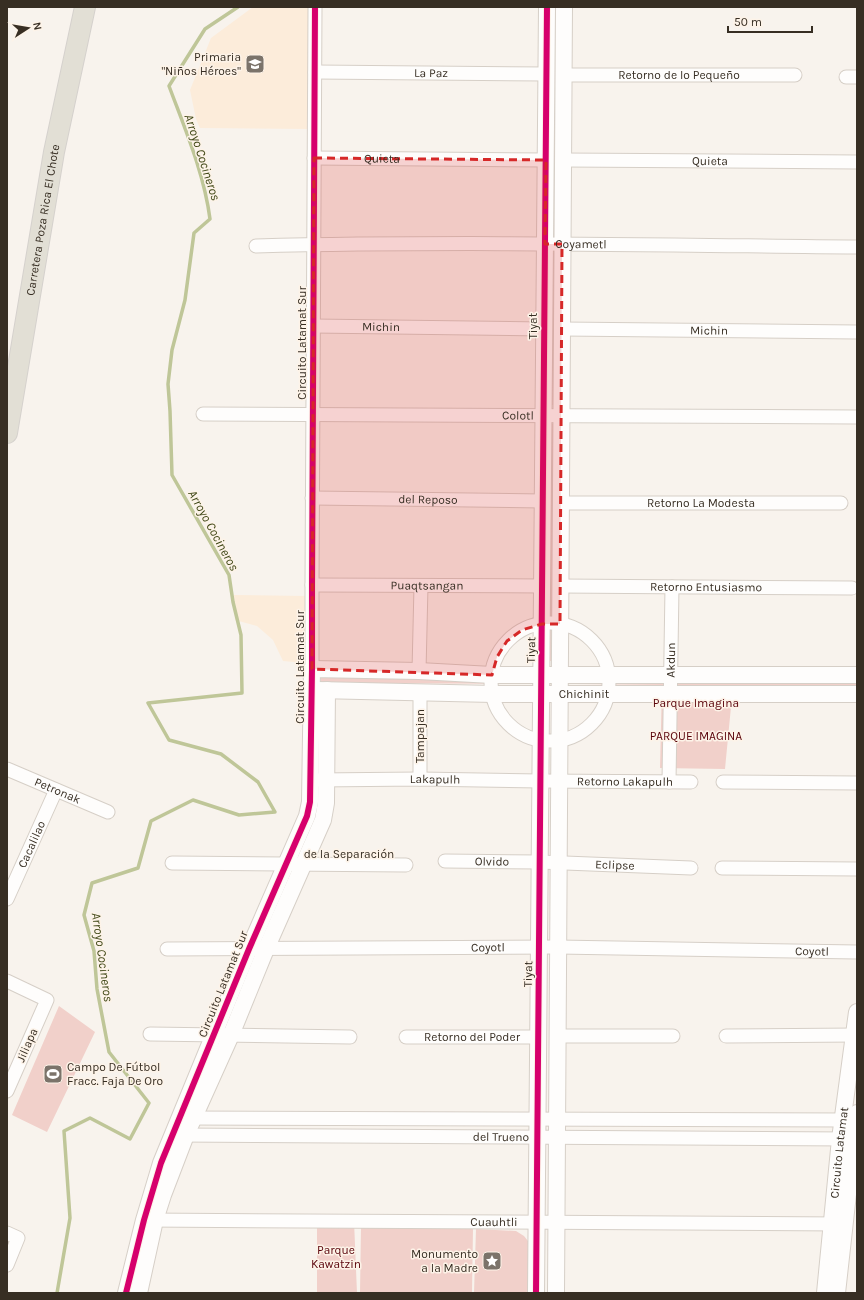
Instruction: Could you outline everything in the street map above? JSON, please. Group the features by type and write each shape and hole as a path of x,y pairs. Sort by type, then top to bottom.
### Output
{"main road":[{"name":"Carretera Poza Rica El Chote","path":"7,434 54,152 85,7"}],"street":[{"name":"Circuito Latamat Sur","path":"126,1293 150,1220 163,1195 179,1135 231,1035 266,949 323,820 326,803 319,780 311,690 315,7"},
{"name":"Tiyat","path":"536,1293 547,7"},
{"path":"556,1293 564,7"},
{"name":"La Paz","path":"315,72 547,74"},
{"name":"Retorno de lo Pequeño","path":"563,75 795,75"},
{"path":"546,120 563,121"},
{"name":"Quieta","path":"314,158 546,160"},
{"name":"Quieta","path":"563,160 857,162"},
{"name":"Coyametl","path":"256,246 562,244 857,247"},
{"name":"Michin","path":"313,326 544,329"},
{"name":"Michin","path":"562,329 857,332"},
{"name":"Colotl","path":"203,414 857,417"},
{"name":"del Reposo","path":"312,498 543,501"},
{"name":"Retorno La Modesta","path":"560,503 841,503"},
{"path":"543,533 560,534"},
{"name":"Puaqtsangan","path":"312,585 542,586"},
{"path":"419,671 421,586"},
{"name":"Retorno Entusiasmo","path":"560,586 852,588"},
{"name":"Akdun","path":"669,782 672,587"},
{"path":"542,624 560,624 578,630 593,641 604,657 609,675 608,694 602,711 591,725 576,735 559,740 541,740 518,732 502,715 493,694 492,675 497,657 508,641 522,630 542,624"},
{"name":"Chichinit","path":"312,669 419,671 492,675 857,675"},
{"name":"Chichinit","path":"311,690 493,694 857,694"},
{"name":"Circuito Latamat Sur","path":"187,1118 214,1035 249,949 307,816 310,802 319,780 328,690"},
{"name":"Tampajan","path":"420,693 420,779"},
{"name":"Petronak","path":"7,769 108,812"},
{"name":"Lakapulh","path":"319,780 420,779 559,781"},
{"name":"Retorno Lakapulh","path":"559,781 691,782"},
{"path":"723,782 857,783"},
{"name":"Cacalilao","path":"7,899 56,790"},
{"name":"Olvido","path":"444,861 540,862"},
{"name":"Eclipse","path":"540,862 691,868"},
{"name":"de la Separación","path":"172,863 406,865"},
{"path":"722,868 857,869"},
{"name":"Coyotl","path":"166,948 266,949 558,947 857,952"},
{"name":"Jiliapa","path":"7,981 47,1000 7,1091"},
{"name":"Circuito Latamat","path":"825,1293 838,1224 847,1139 852,1118 857,1012"},
{"path":"150,1034 350,1038"},
{"path":"726,1036 855,1035"},
{"name":"Retorno del Poder","path":"406,1037 538,1036"},
{"path":"557,1036 674,1036"},
{"name":"del Trueno","path":"187,1118 852,1118"},
{"name":"del Trueno","path":"179,1135 847,1139"},
{"name":"Circuito Latamat Sur","path":"139,1293 150,1220"},
{"name":"Cuauhtli","path":"150,1220 838,1224"},
{"name":"Circuito Latamat","path":"837,1293 838,1224"},
{"path":"7,1265 12,1235"}],"highlighted area":[{"path":"314,158 546,160 545,244 562,244 560,624 542,624 522,630 507,641 497,657 492,675 312,669"}],"shaded area":[{"name":"Primaria \"Niños Héroes\"","path":"253,7 309,7 309,129 200,128 196,119 190,90 211,38"},
{"path":"234,595 307,596 305,663 283,661 273,640 257,626 235,620"}],"green space":[{"path":"555,7 561,7 560,112 554,112"},
{"path":"553,131 559,131 559,235 552,235"},
{"path":"551,253 558,253 557,405 550,405"},
{"path":"549,424 556,424 554,661 548,661"},
{"name":"Parque Imagina","path":"662,667 698,667 857,682 857,687 733,686 725,769 660,768 662,685 575,684 575,679 662,680"},
{"path":"321,677 538,679 539,684 321,683"},
{"name":"Campo De Fútbol Fracc. Faja De Oro","path":"59,1006 95,1032 47,1132 12,1115"},
{"name":"Parque Kawatzin","path":"317,1221 354,1221 357,1293 317,1293"},
{"path":"361,1226 473,1228 472,1293 360,1293"},
{"path":"476,1229 516,1231 524,1236 528,1241 528,1290 526,1293 474,1293"}],"waterway":[{"name":"Arroyo Cocineros","path":"57,1293 70,1218 64,1131 90,1118 130,1139 149,1103 109,1052 97,989 94,951 84,915 92,883 138,868 151,821 193,800 239,815 275,812 258,782 221,754 169,740 148,703 242,693 241,635 233,602 229,575 172,475 168,384 172,350 185,300 194,233 210,219 199,168 169,86 205,29 238,7"}],"cycle path":[{"path":"126,1293 144,1220 161,1163 249,949 307,816 310,802 315,7"},
{"path":"536,1293 547,7"}],"place":[{"name":"Primaria \"Niños Héroes\"","path":"255,64"},
{"name":"Campo De Fútbol Fracc. Faja De Oro","path":"53,1074"},
{"name":"Monumento a la Madre","path":"492,1261"}],"park label":[{"name":"PARQUE IMAGINA","path":"696,736"}]}
